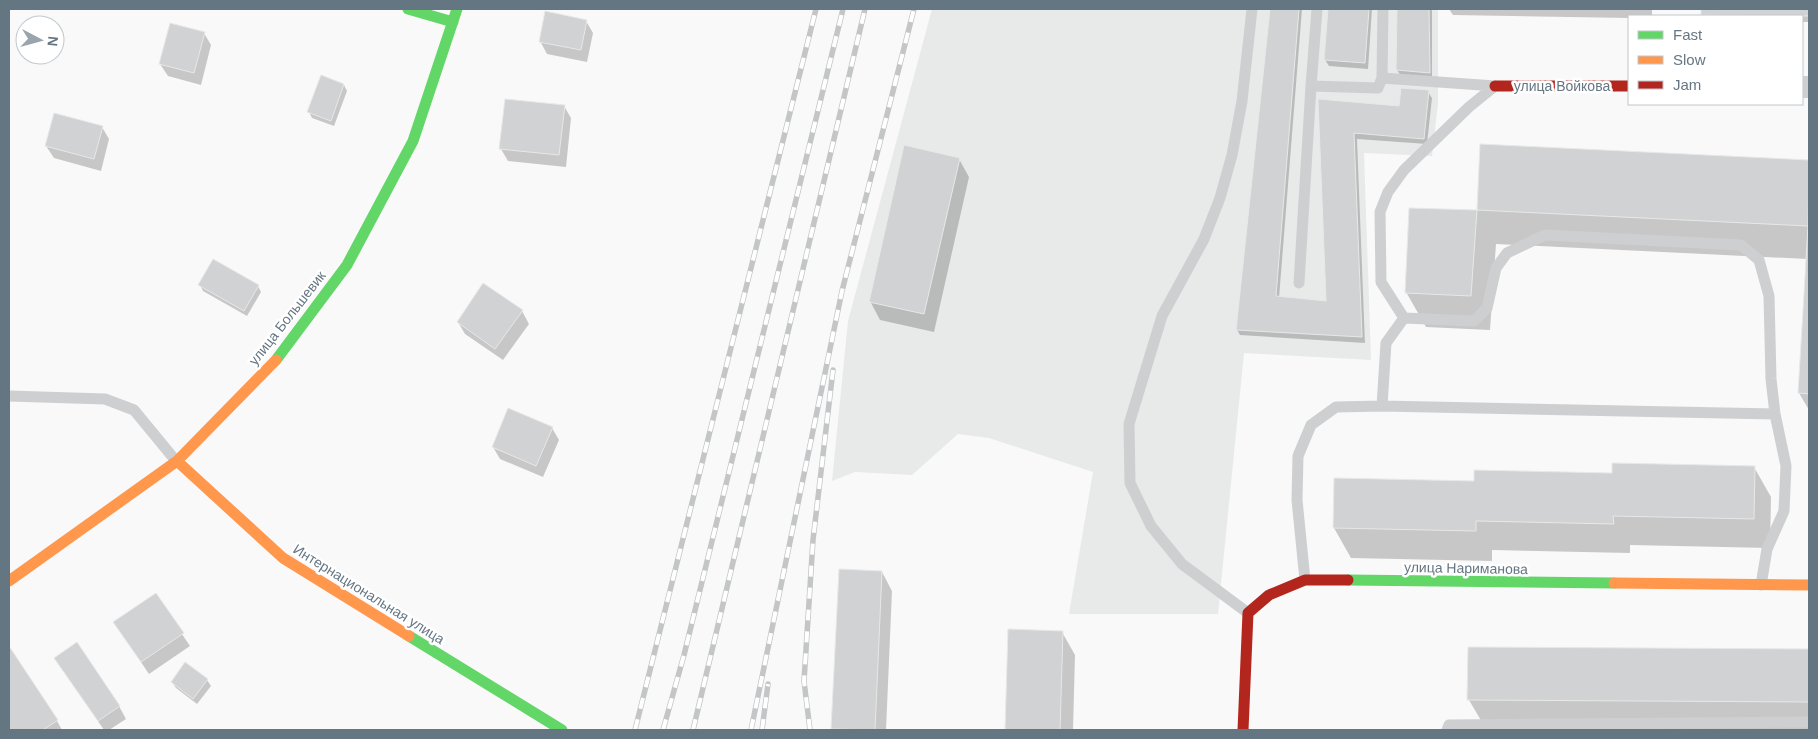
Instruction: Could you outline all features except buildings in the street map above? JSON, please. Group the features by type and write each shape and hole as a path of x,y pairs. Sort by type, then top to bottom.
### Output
{"street":[{"path":"408,9 453,22"},
{"name":"улица Большевик","path":"9,582 176,461 276,362 347,265 413,141 457,9"},
{"name":"улица Войкова","path":"1495,86 1628,86"},
{"name":"Интернациональная улица","path":"176,461 283,558 562,730"},
{"name":"улица Нариманова","path":"1248,613 1269,595 1305,580 1761,587 1809,586"},
{"path":"1243,730 1248,613"}],"lane":[{"path":"1248,613 1182,564 1151,526 1130,483 1129,424 1162,316 1204,239 1220,198 1232,155 1242,101 1252,9"},
{"path":"1299,283 1317,9"},
{"path":"1311,86 1378,88 1382,78 1383,9"},
{"path":"1382,78 1495,86"},
{"path":"1404,318 1381,282 1380,212 1388,192 1404,170 1469,107 1495,86"},
{"path":"1404,318 1474,321 1487,308 1496,268 1507,253 1545,235 1741,245 1759,260 1769,296 1771,379 1775,414 1786,466 1784,511 1768,550 1761,587"},
{"path":"1382,406 1386,343 1404,318"},
{"path":"9,396 104,399 134,410 176,461"},
{"path":"1305,580 1297,500 1298,456 1311,425 1336,407 1382,406 1775,414"},
{"path":"1447,730 1450,725 1809,722"}],"shaded area":[{"path":"932,9 1438,9 1438,104 1432,156 1364,153 1371,360 1244,353 1218,614 1069,614 1093,472 989,438 958,434 912,475 855,472 832,481 848,321"}],"railway":[{"path":"635,730 816,9"},
{"path":"663,730 684,655 843,9"},
{"path":"693,730 865,9"},
{"path":"751,730 842,291 914,9"},
{"path":"810,730 804,681 813,540 833,370"},
{"path":"762,730 768,684"}],"traffic: fast":[{"path":"408,9 453,22"},
{"path":"276,360 347,265 413,141 457,9"},
{"path":"1348,580 1614,583"},
{"path":"409,636 562,730"}],"traffic: slow":[{"path":"9,581 177,461 276,360"},
{"path":"177,461 283,558 409,636"},
{"path":"1614,583 1809,585"}],"traffic: jam":[{"path":"1495,86 1628,86"},
{"path":"1243,730 1248,613 1269,595 1305,580 1348,580"}]}
